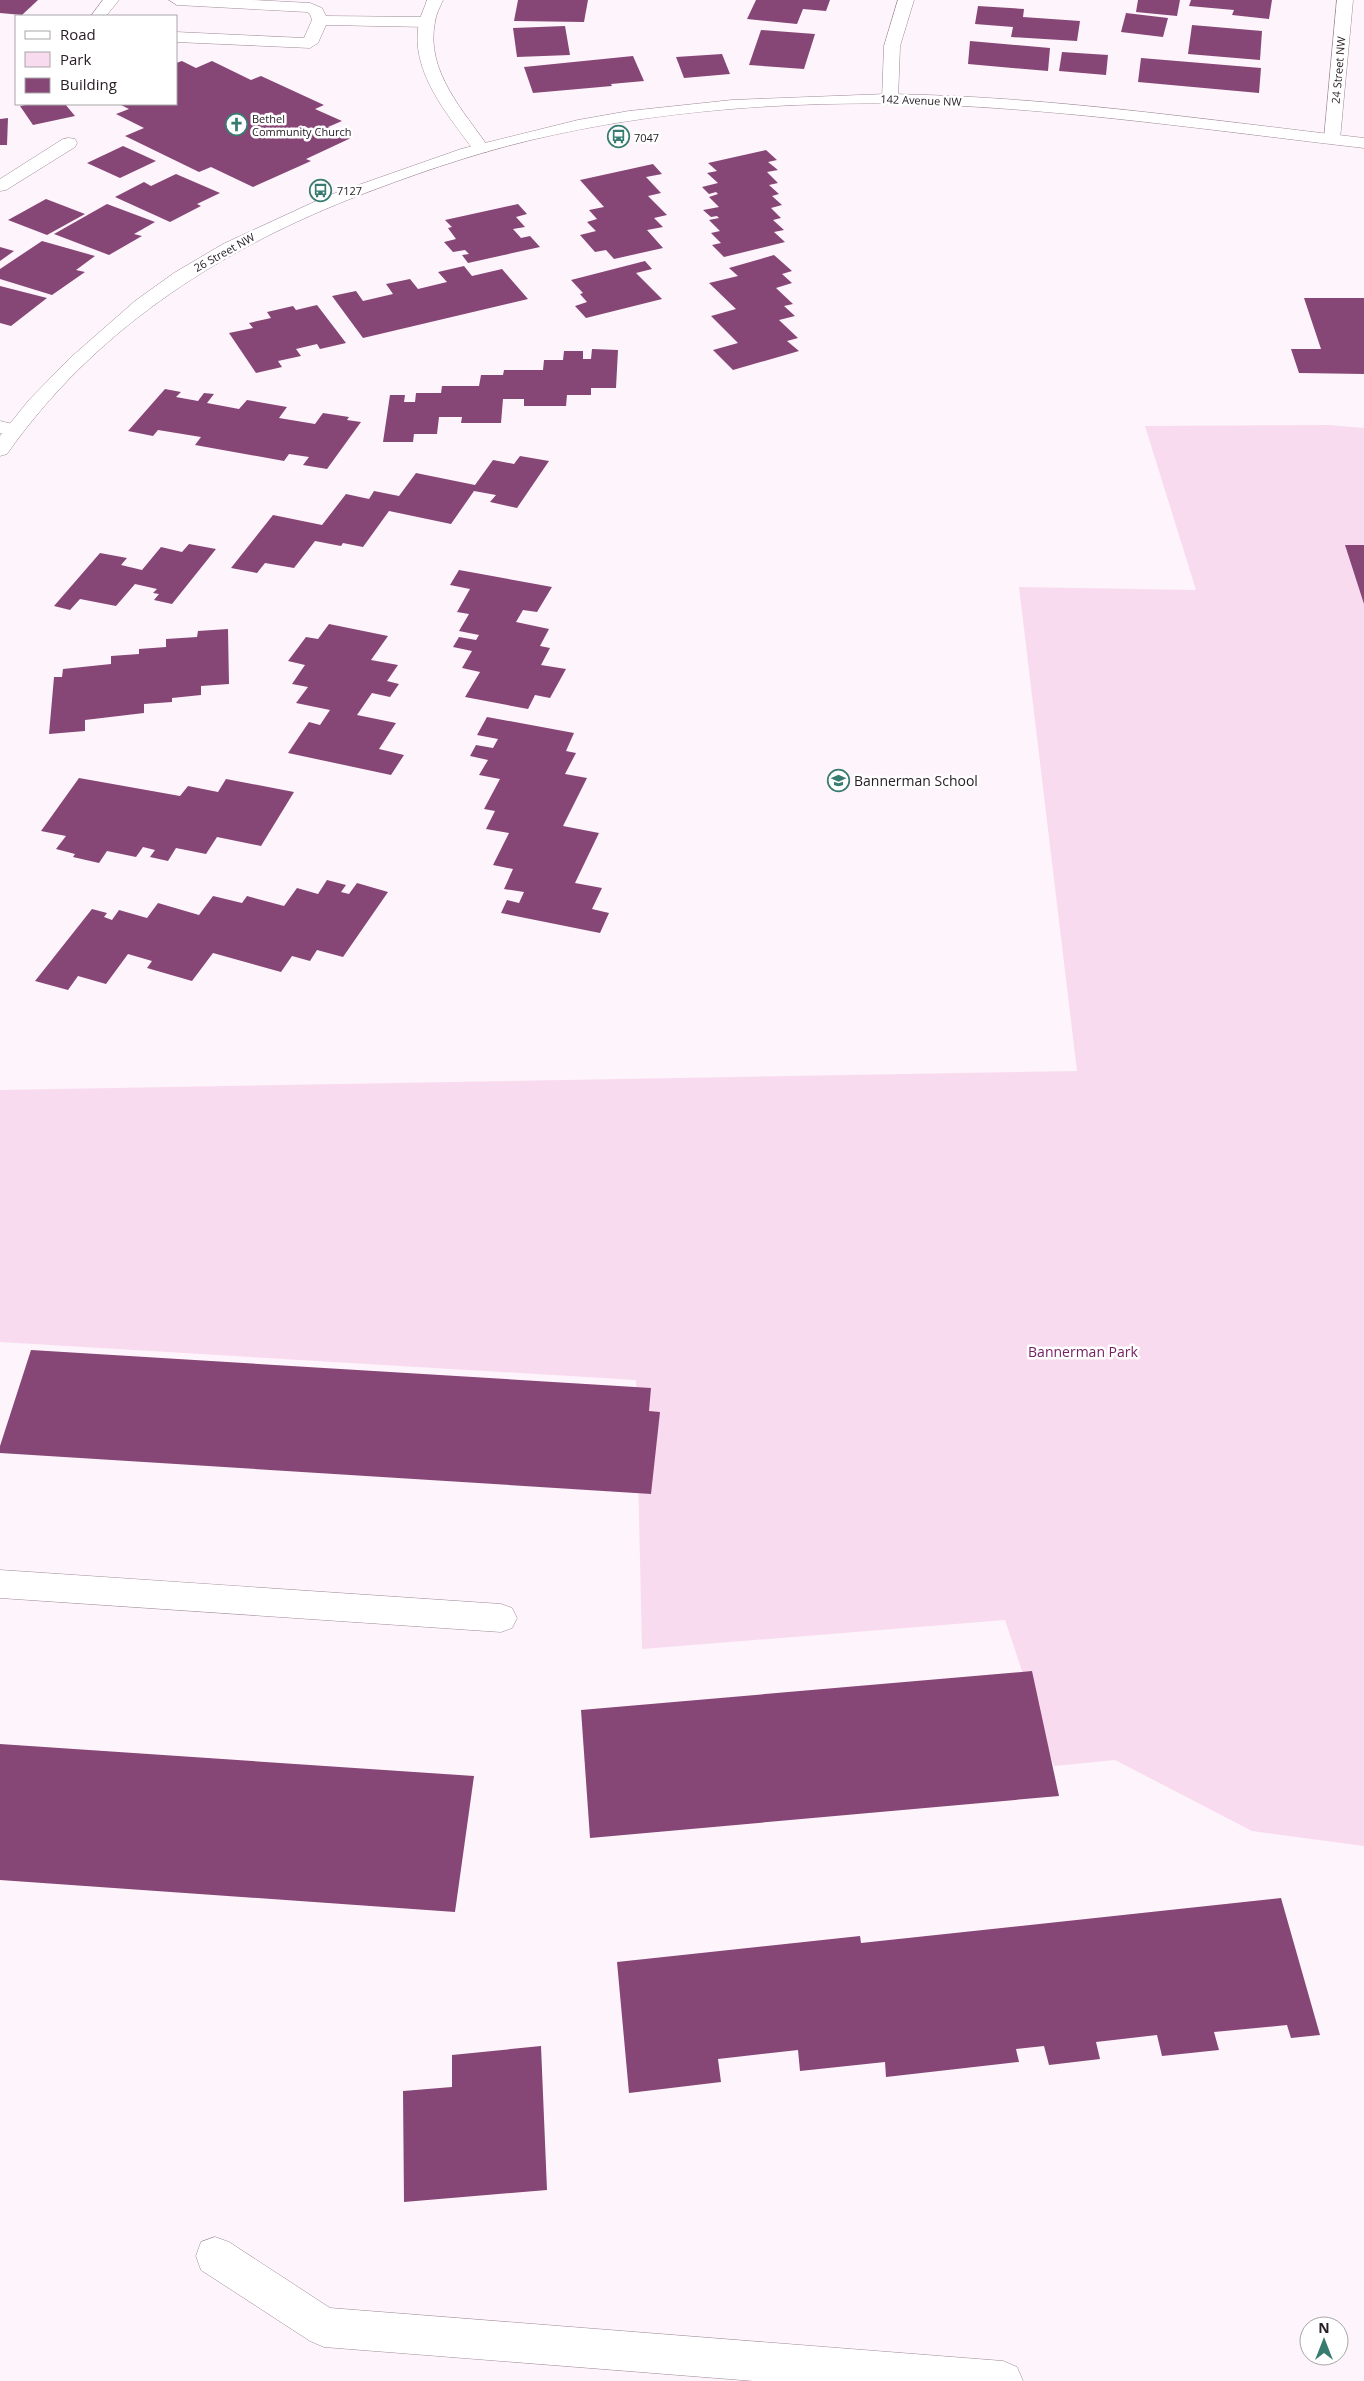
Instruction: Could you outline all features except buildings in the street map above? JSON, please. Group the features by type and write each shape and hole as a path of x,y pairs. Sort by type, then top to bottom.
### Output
{"street":[{"path":"99,15 111,0"},
{"path":"177,0 310,8 317,11 320,20 310,42 178,38"},
{"path":"435,0 428,22 426,40 429,62 437,86 481,148"},
{"path":"890,99 892,46 906,0"},
{"name":"24 Street NW","path":"1332,139 1345,0"},
{"path":"320,20 428,22"},
{"name":"142 Avenue NW","path":"481,148 589,124 702,107 764,102 890,99 974,102 1364,143"},
{"path":"0,186 70,143"},
{"name":"26 Street NW","path":"0,450 7,429 87,352 131,314 178,278 273,225 315,206 481,148"},
{"path":"0,1584 501,1618"},
{"path":"215,2256 324,2327 1003,2381"}],"green space":[{"name":"Bannerman Park","path":"1329,425 1364,428 1364,1846 1252,1831 1115,1760 1054,1766 1005,1620 642,1649 636,1380 0,1342 0,1090 1077,1071 1019,587 1196,590 1145,426"}],"place":[{"name":"Bethel Community Church","path":"236,124"},
{"name":"7047","path":"618,137"},
{"name":"7127","path":"321,190"},
{"name":"Bannerman School","path":"838,780"}]}
